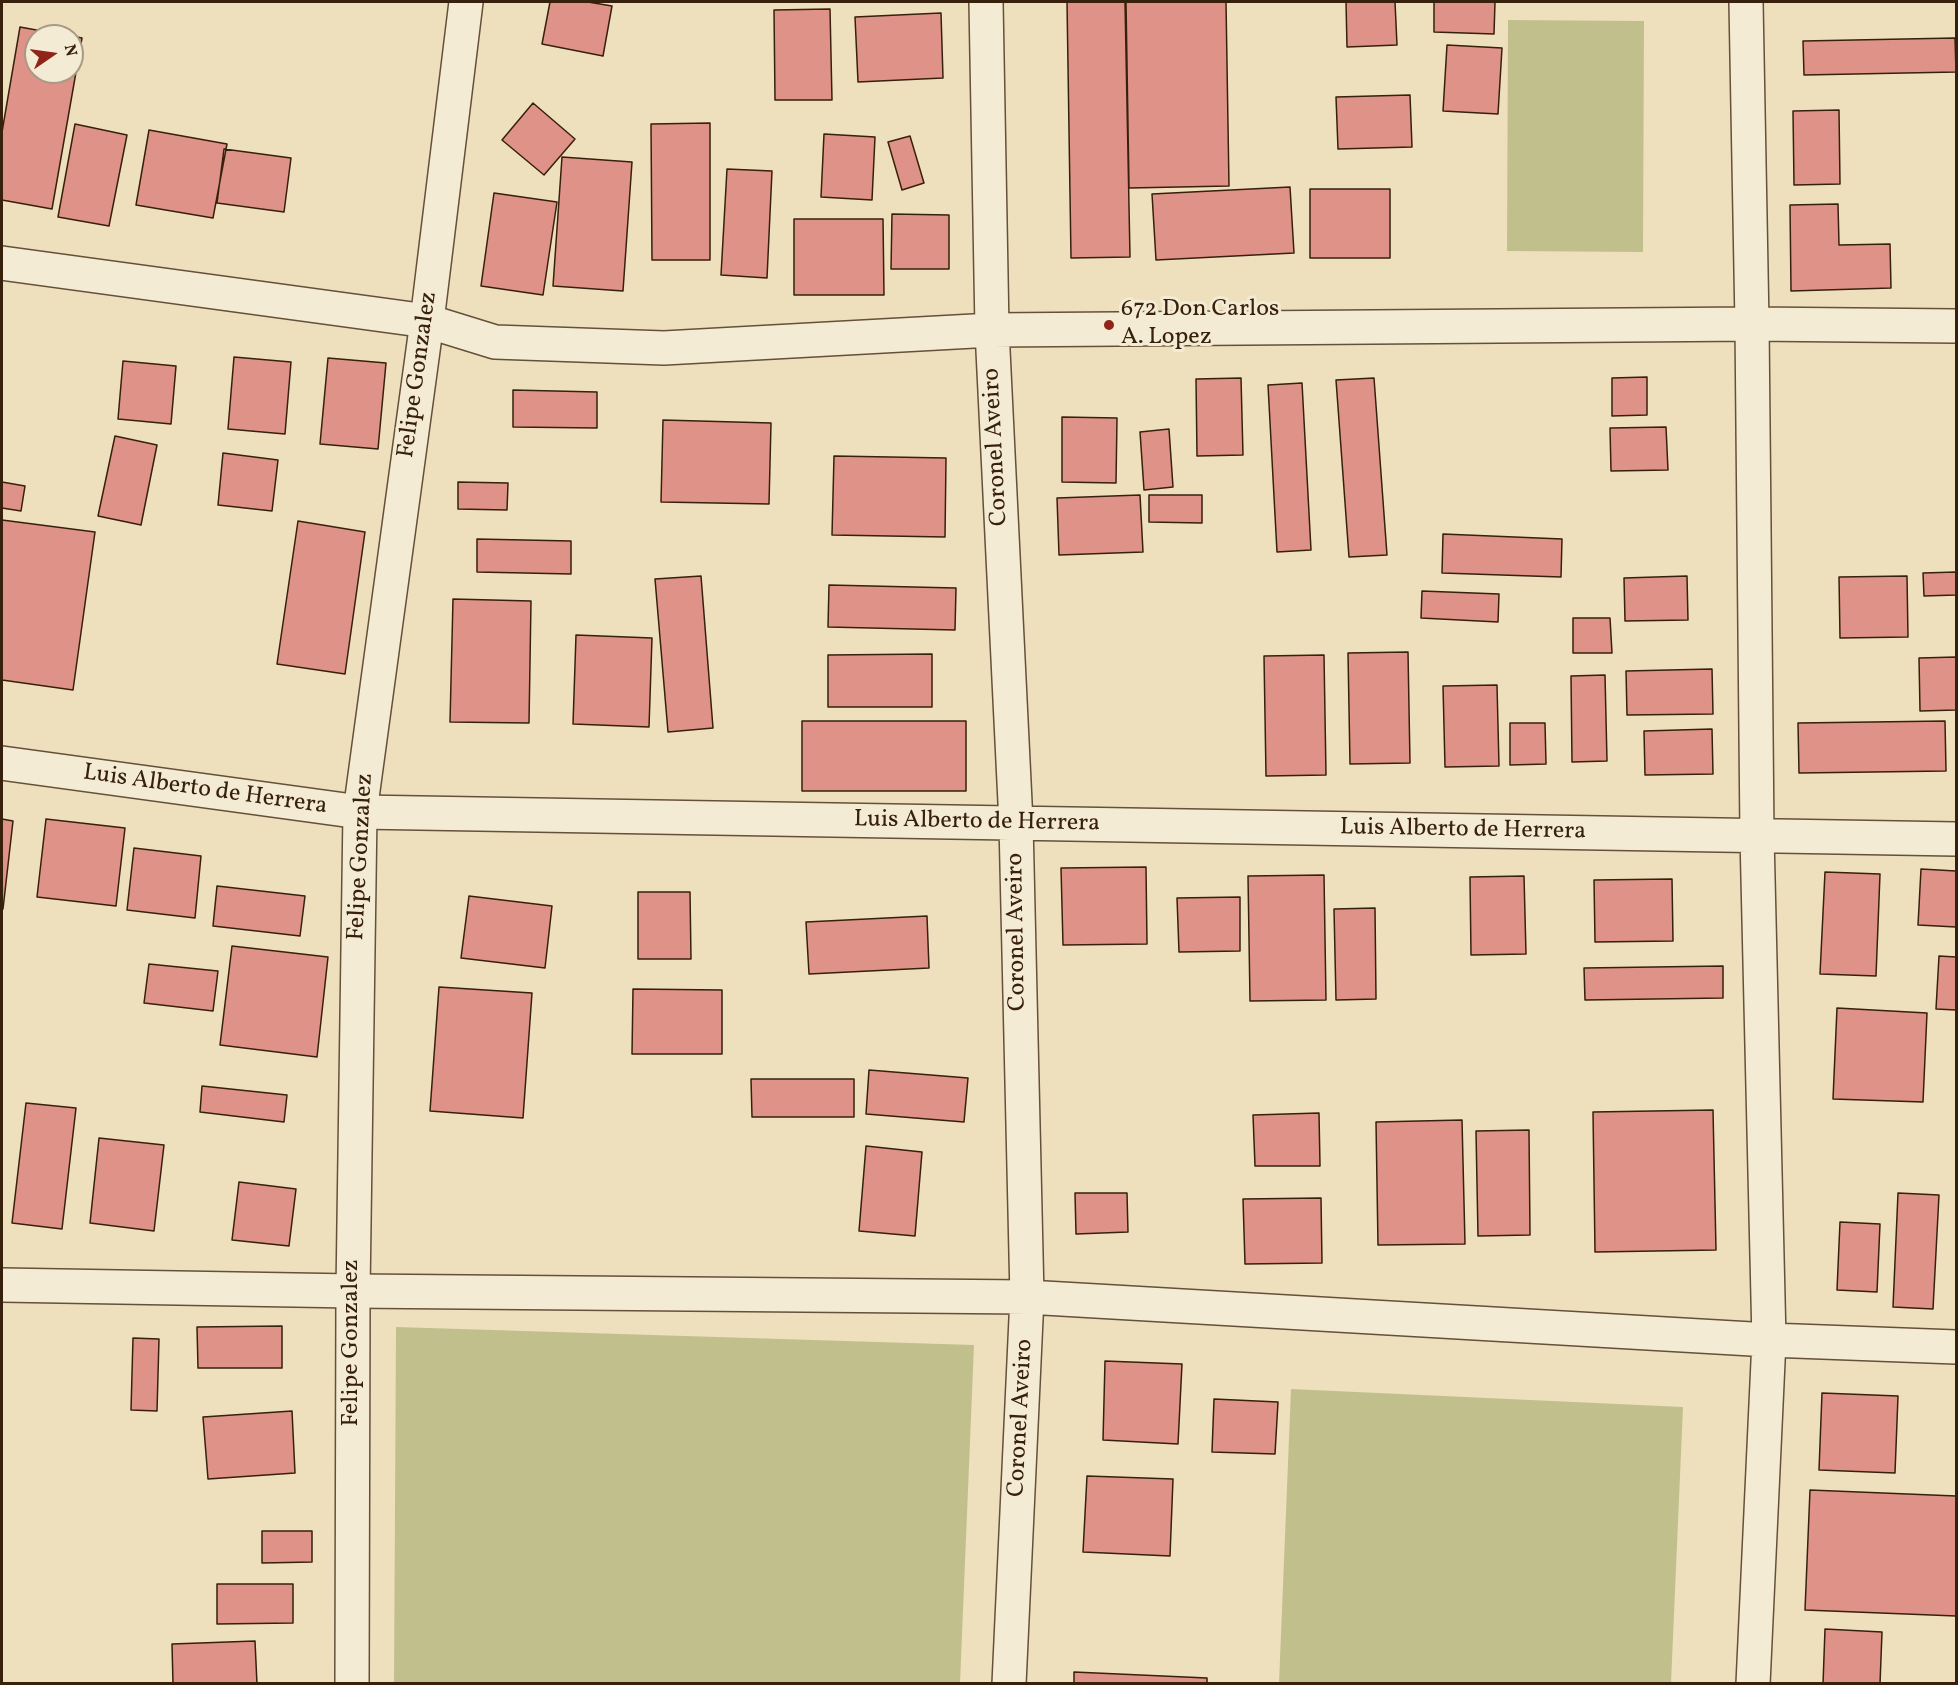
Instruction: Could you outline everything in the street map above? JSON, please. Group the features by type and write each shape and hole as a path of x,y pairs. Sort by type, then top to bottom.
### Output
{"street":[{"name":"Felipe Gonzalez","path":"352,1683 353,1291 360,812 427,321 466,2"},
{"name":"Coronel Aveiro","path":"986,2 992,330 1016,824 1027,1297 1009,1683"},
{"path":"1746,2 1752,324 1756,836 1769,1340 1753,1683"},
{"path":"2,263 427,321 495,342 664,348 992,330 1752,324 1956,326"},
{"name":"Luis Alberto de Herrera","path":"2,763 360,812 1956,839"},
{"path":"2,1285 353,1291 1027,1297 1769,1340 1956,1347"}],"shaded area":[{"path":"1508,20 1644,21 1643,252 1507,251"},
{"path":"396,1327 974,1345 960,1683 394,1683"},
{"path":"1291,1389 1683,1407 1671,1683 1279,1683"}],"building":[{"path":"550,2 588,2 612,6 603,56 542,44"},
{"path":"1067,2 1125,2 1130,257 1071,258"},
{"path":"1126,2 1226,2 1229,186 1129,188"},
{"path":"1346,2 1395,2 1397,45 1347,47"},
{"path":"1434,2 1495,2 1494,34 1434,32"},
{"path":"830,9 832,100 775,100 774,10"},
{"path":"941,13 943,78 858,82 855,17"},
{"path":"20,27 24,28 24,84 74,84 52,209 2,200 2,132"},
{"path":"1955,38 1956,72 1804,75 1803,41"},
{"path":"1447,45 1502,48 1498,114 1443,111"},
{"path":"1410,95 1412,147 1338,149 1336,97"},
{"path":"533,103 575,139 544,175 502,140"},
{"path":"1839,110 1840,184 1794,185 1793,111"},
{"path":"710,123 710,260 652,260 651,124"},
{"path":"75,124 127,135 109,226 58,217"},
{"path":"149,130 227,144 213,218 136,205"},
{"path":"824,134 875,137 872,200 821,197"},
{"path":"910,136 924,183 902,190 888,142"},
{"path":"224,149 291,158 284,212 217,203"},
{"path":"562,157 632,162 623,291 553,286"},
{"path":"727,169 772,171 767,278 721,275"},
{"path":"1290,187 1294,253 1156,260 1152,194"},
{"path":"1310,189 1390,189 1390,258 1310,258"},
{"path":"494,193 557,202 543,295 481,286"},
{"path":"1838,204 1839,245 1890,244 1891,288 1791,291 1790,205"},
{"path":"892,214 949,215 949,269 891,269"},
{"path":"794,219 883,219 884,295 794,295"},
{"path":"234,357 291,362 285,434 228,429"},
{"path":"328,358 386,363 378,449 320,444"},
{"path":"123,361 176,366 171,424 118,419"},
{"path":"1647,377 1647,415 1612,416 1612,378"},
{"path":"1241,378 1243,455 1197,456 1196,379"},
{"path":"1374,378 1387,555 1349,557 1336,380"},
{"path":"1302,383 1311,550 1277,552 1268,385"},
{"path":"513,390 597,392 597,428 513,427"},
{"path":"1062,417 1117,418 1116,483 1062,482"},
{"path":"663,420 771,423 769,504 661,502"},
{"path":"1666,427 1668,470 1611,471 1610,428"},
{"path":"1169,429 1173,487 1144,490 1140,432"},
{"path":"115,436 157,445 141,525 98,516"},
{"path":"223,453 278,460 272,511 218,505"},
{"path":"834,456 946,458 945,537 832,535"},
{"path":"2,482 25,486 21,511 2,508"},
{"path":"458,482 508,483 507,510 458,509"},
{"path":"1140,495 1143,552 1059,555 1057,498"},
{"path":"1149,495 1202,495 1202,523 1149,522"},
{"path":"2,520 95,532 73,690 2,680"},
{"path":"298,521 365,532 345,674 277,664"},
{"path":"1443,534 1562,539 1561,577 1442,573"},
{"path":"477,539 571,541 571,574 477,572"},
{"path":"1956,572 1956,595 1924,596 1923,573"},
{"path":"701,576 713,728 668,732 655,579"},
{"path":"1687,576 1688,620 1625,621 1624,578"},
{"path":"1907,576 1908,637 1840,638 1839,577"},
{"path":"829,585 956,588 955,630 828,627"},
{"path":"1422,591 1499,594 1498,622 1421,618"},
{"path":"453,599 531,601 529,723 450,722"},
{"path":"1573,618 1610,618 1612,653 1573,653"},
{"path":"576,635 652,638 649,727 573,724"},
{"path":"1408,652 1410,763 1350,764 1348,653"},
{"path":"932,654 932,707 828,707 828,655"},
{"path":"1324,655 1326,775 1266,776 1264,656"},
{"path":"1956,657 1956,710 1920,711 1919,658"},
{"path":"1712,669 1713,714 1627,715 1626,671"},
{"path":"1605,675 1607,761 1572,762 1571,676"},
{"path":"1497,685 1499,766 1445,767 1443,686"},
{"path":"802,721 966,721 966,791 802,791"},
{"path":"1945,721 1946,771 1799,773 1798,723"},
{"path":"1510,723 1545,723 1546,764 1510,765"},
{"path":"1712,729 1713,774 1645,775 1644,731"},
{"path":"2,819 13,821 3,909 2,909"},
{"path":"46,819 125,828 116,906 37,897"},
{"path":"134,848 201,856 195,918 127,910"},
{"path":"1146,867 1147,944 1063,945 1061,868"},
{"path":"1921,869 1956,871 1956,927 1918,925"},
{"path":"1825,872 1880,874 1876,976 1820,974"},
{"path":"1324,875 1326,1000 1250,1001 1248,876"},
{"path":"1524,876 1526,954 1471,955 1470,877"},
{"path":"1672,879 1673,941 1595,942 1594,880"},
{"path":"217,886 305,896 300,936 213,926"},
{"path":"638,892 690,892 691,959 638,959"},
{"path":"469,896 552,906 545,968 461,958"},
{"path":"1240,897 1240,951 1179,952 1177,898"},
{"path":"1375,908 1376,999 1336,1000 1334,909"},
{"path":"927,916 929,968 809,974 806,922"},
{"path":"232,946 328,957 317,1057 220,1045"},
{"path":"1939,956 1956,957 1956,1010 1936,1009"},
{"path":"149,964 218,971 213,1011 144,1003"},
{"path":"1723,966 1723,998 1585,1000 1584,968"},
{"path":"439,987 532,993 523,1118 430,1111"},
{"path":"633,989 722,990 722,1054 632,1054"},
{"path":"1837,1008 1927,1013 1923,1102 1833,1099"},
{"path":"869,1070 968,1078 964,1122 866,1114"},
{"path":"751,1079 854,1079 854,1117 752,1117"},
{"path":"202,1086 287,1095 284,1122 200,1112"},
{"path":"26,1103 76,1108 62,1229 12,1223"},
{"path":"1713,1110 1716,1250 1595,1252 1593,1112"},
{"path":"1319,1113 1320,1166 1255,1166 1253,1115"},
{"path":"1462,1120 1465,1244 1378,1245 1376,1122"},
{"path":"1529,1130 1530,1235 1478,1236 1476,1131"},
{"path":"99,1138 164,1145 154,1231 90,1223"},
{"path":"866,1146 922,1152 915,1236 859,1231"},
{"path":"239,1182 296,1189 289,1246 232,1240"},
{"path":"1075,1193 1127,1193 1128,1232 1076,1234"},
{"path":"1898,1193 1939,1195 1933,1309 1893,1307"},
{"path":"1321,1198 1322,1263 1245,1264 1243,1199"},
{"path":"1840,1222 1880,1224 1877,1292 1837,1290"},
{"path":"282,1326 282,1368 198,1368 197,1327"},
{"path":"133,1338 159,1339 157,1411 131,1410"},
{"path":"1105,1361 1182,1364 1178,1444 1103,1440"},
{"path":"1822,1393 1898,1396 1895,1473 1819,1470"},
{"path":"1214,1399 1278,1402 1275,1454 1212,1452"},
{"path":"292,1411 295,1473 208,1479 203,1417"},
{"path":"1087,1476 1173,1479 1170,1556 1083,1552"},
{"path":"1810,1490 1956,1496 1956,1616 1805,1610"},
{"path":"262,1531 312,1531 312,1562 262,1563"},
{"path":"217,1584 293,1584 293,1623 217,1624"},
{"path":"1825,1629 1882,1632 1880,1684 1823,1684"},
{"path":"255,1641 257,1684 173,1684 172,1644"},
{"path":"1074,1672 1207,1678 1207,1684 1074,1684"}],"place":[{"name":"672 Don Carlos A. Lopez","path":"1109,325"}]}
